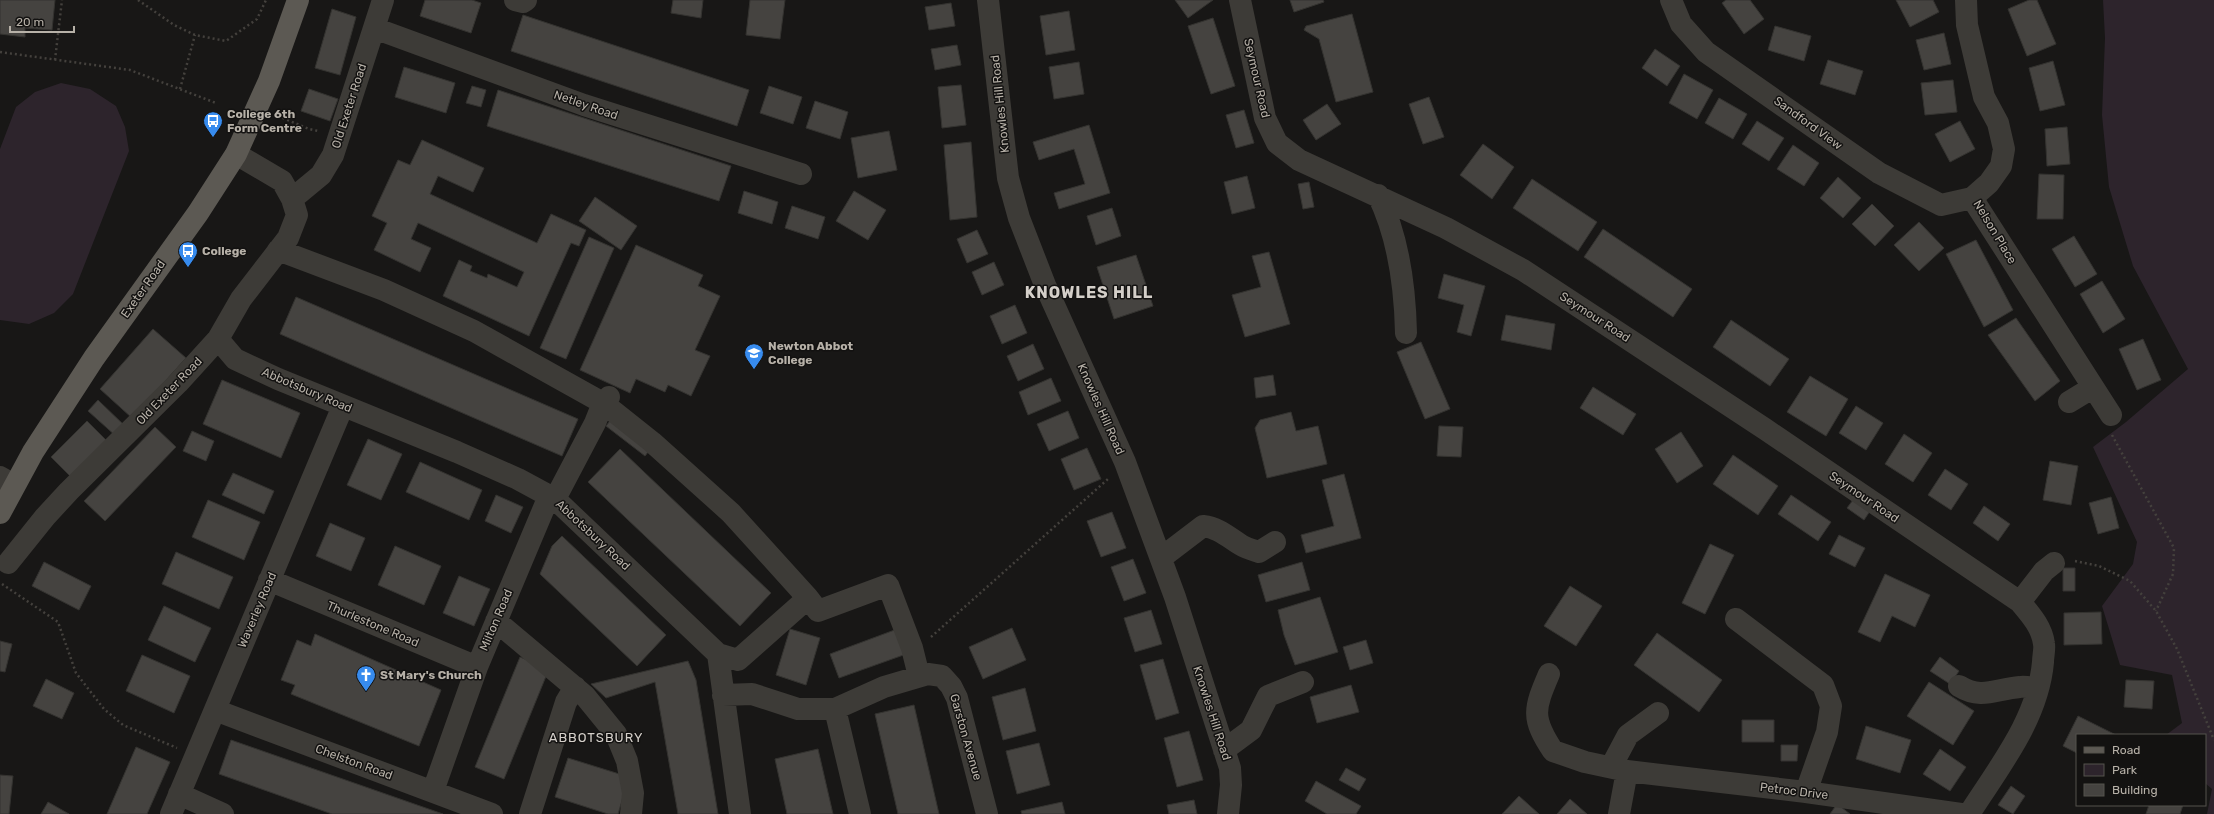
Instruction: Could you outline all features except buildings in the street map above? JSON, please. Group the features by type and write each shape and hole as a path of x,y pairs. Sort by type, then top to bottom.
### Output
{"main road":[{"name":"Exeter Road","path":"0,513 7,481 198,213 236,154 269,81 293,19 298,0"}],"street":[{"name":"Old Exeter Road","path":"292,199 321,175 333,155 383,0"},
{"path":"515,0 523,2 526,0"},
{"name":"Knowles Hill Road","path":"988,0 1008,178 1019,218 1045,285 1125,462 1176,597 1230,768 1231,779 1228,814"},
{"name":"Seymour Road","path":"1240,0 1265,118 1277,142 1298,160 1378,195 1446,228 1523,270 1765,429 2020,602 2036,621 2044,644 2041,678 2034,705 2012,748 1969,814"},
{"name":"Sandford View","path":"1671,0 1681,24 1706,52 1879,173 1941,205 1972,198"},
{"name":"Nelson Place","path":"1966,0 1967,25 1984,97 1998,123 2004,149 2001,166 1989,183 1972,198 2092,388 2111,415"},
{"name":"Netley Road","path":"374,28 584,105 801,174"},
{"name":"Old Exeter Road","path":"8,563 64,496 178,383 218,339 241,299 288,238 296,215 292,199 282,180 236,154"},
{"path":"1378,195 1392,228 1405,297 1406,334"},
{"path":"278,250 384,290 467,328 606,400 731,513 818,611 888,585 912,648 919,676"},
{"name":"Abbotsbury Road","path":"218,339 235,359 343,406 457,452 518,479 552,497 718,654"},
{"path":"2069,402 2092,388"},
{"name":"Milton Road","path":"433,791 477,667 496,621 552,497 595,423 606,400"},
{"name":"Waverley Road","path":"175,804 343,406"},
{"path":"1161,558 1203,526 1213,527 1230,536 1241,545 1259,552 1275,542"},
{"path":"2020,602 2044,572 2054,563"},
{"name":"Thurlestone Road","path":"269,580 477,667"},
{"path":"740,814 718,654 738,660 808,598"},
{"path":"1736,619 1823,685 1831,706 1827,732 1806,792"},
{"path":"496,621 585,696 616,734 627,761 633,793 631,814"},
{"name":"Garston Avenue","path":"723,695 752,694 798,709 835,709 884,687 919,676 928,674 942,676 951,686 957,698 987,814"},
{"name":"Petroc Drive","path":"1549,674 1538,700 1536,721 1544,738 1553,751 1585,762 1619,769 1806,792 1961,814"},
{"path":"1224,750 1251,730 1268,696 1303,682"},
{"path":"1959,686 1969,692 1986,694 2022,687 2038,689"},
{"path":"530,814 566,702 574,687"},
{"path":"835,709 860,814"},
{"name":"Chelston Road","path":"215,710 492,814"},
{"path":"1619,814 1618,751 1628,735 1658,713"},
{"path":"175,804 223,814"}],"path":[{"path":"55,60 62,0"},
{"path":"138,0 174,25 195,35 226,41 257,19 266,0"},
{"path":"180,89 195,35"},
{"path":"0,52 130,70 216,103"},
{"path":"275,115 309,129"},
{"path":"2111,415 2112,439 2174,548 2173,574 2156,611"},
{"path":"925,641 991,585 1125,462"},
{"path":"2054,563 2071,560 2099,566 2130,581 2156,611 2177,650 2214,740"},
{"path":"0,583 58,622 76,673 104,709 123,725 163,744 196,755"}],"green space":[{"path":"2103,0 2214,0 2214,814 2207,814 2212,789 2206,784 2206,734 2167,734 2182,723 2172,675 2120,665 2102,606 2133,564 2137,542 2093,447 2126,422 2188,369 2133,266 2109,187 2102,115 2105,38"},
{"path":"61,83 90,89 116,106 125,127 129,151 73,294 54,313 29,324 0,320 0,149 16,107 35,92"}],"place":[{"name":"College 6th Form Centre","path":"213,138"},
{"name":"College","path":"188,268"},
{"name":"Newton Abbot College","path":"754,370"},
{"name":"St Mary's Church","path":"366,692"}],"district":[{"name":"KNOWLES HILL","path":"1089,292"},
{"name":"ABBOTSBURY","path":"596,737"}]}
